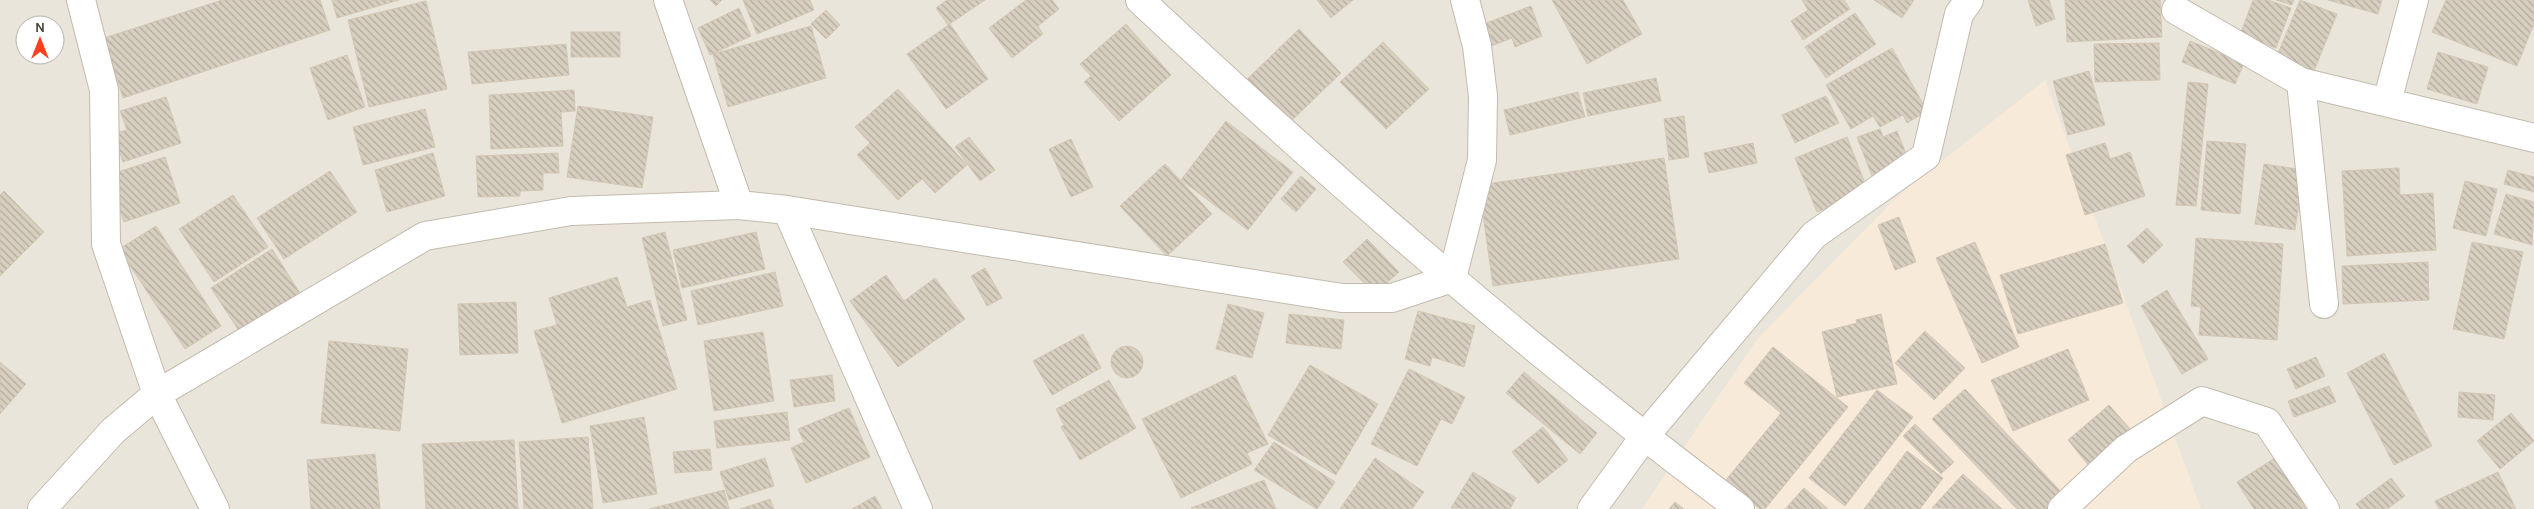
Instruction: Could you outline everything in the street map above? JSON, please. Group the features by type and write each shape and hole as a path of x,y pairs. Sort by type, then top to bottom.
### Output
{"street":[{"path":"81,0 104,90 106,244 157,394 215,509"},
{"path":"668,0 739,205"},
{"path":"1140,0 1251,104 1452,278 1644,437 1740,509"},
{"path":"1452,278 1482,160 1483,96 1477,46 1465,0"},
{"path":"1592,509 1644,437 1814,235 1926,156 1960,14 1969,0"},
{"path":"2388,102 2414,0"},
{"path":"2176,10 2301,82 2534,138"},
{"path":"2301,82 2324,304"},
{"path":"42,509 114,431 157,394 425,236 571,211 739,205 788,210 1342,298 1392,298 1452,278"},
{"path":"788,210 918,509"},
{"path":"2062,509 2126,449 2202,401 2267,422 2325,509"}],"shaded area":[{"path":"0,0 2534,0 2534,509 0,509"},
{"path":"2045,80 2201,509 1642,509 1758,338 1901,193"}],"building":[{"path":"222,0 320,0 330,30 123,98 104,38"},
{"path":"332,0 399,0 337,18"},
{"path":"710,0 722,0 716,6"},
{"path":"743,0 810,0 814,10 757,34"},
{"path":"947,0 985,0 948,25 936,8"},
{"path":"1026,0 1052,0 1059,9 1038,26 1043,34 1012,58 989,28"},
{"path":"1317,0 1353,0 1331,18"},
{"path":"1552,0 1623,0 1642,34 1587,64"},
{"path":"1802,0 1844,0 1850,9 1803,40 1791,21 1808,10"},
{"path":"1874,0 1914,0 1902,18"},
{"path":"2028,0 2049,0 2055,19 2036,26"},
{"path":"2065,0 2160,0 2162,37 2067,42"},
{"path":"2253,0 2268,0 2291,8 2276,48 2240,35"},
{"path":"2276,0 2294,0 2292,5"},
{"path":"2300,0 2337,14 2314,71 2277,56"},
{"path":"2328,0 2382,0 2378,14"},
{"path":"2446,0 2534,0 2534,24 2517,66 2432,32"},
{"path":"426,1 447,89 369,107 348,20"},
{"path":"1531,6 1542,36 1515,47 1512,38 1486,48 1478,26"},
{"path":"739,8 751,36 710,55 698,28"},
{"path":"826,10 840,25 826,39 811,24"},
{"path":"1855,13 1876,44 1826,78 1805,47"},
{"path":"950,24 988,79 946,109 907,54"},
{"path":"1126,24 1171,75 1119,121 1084,82 1091,76 1080,64"},
{"path":"811,26 826,78 728,107 713,54"},
{"path":"1299,29 1341,73 1283,129 1241,85"},
{"path":"571,32 620,32 620,57 571,57"},
{"path":"2190,41 2244,63 2235,84 2182,62"},
{"path":"1383,42 1429,89 1386,129 1340,82"},
{"path":"2159,43 2160,80 2095,82 2094,44"},
{"path":"566,44 569,75 472,84 468,52"},
{"path":"1892,48 1927,111 1907,123 1903,115 1880,127 1873,116 1851,129 1826,85"},
{"path":"2438,52 2488,67 2477,104 2427,89"},
{"path":"347,55 365,107 328,120 310,68"},
{"path":"2089,71 2105,125 2068,135 2053,81"},
{"path":"1656,78 1661,101 1588,116 1583,93"},
{"path":"2188,82 2208,84 2196,206 2176,205"},
{"path":"898,89 967,165 935,193 922,179 898,200 857,155 870,143 855,127"},
{"path":"574,90 575,111 561,112 563,146 491,149 489,95"},
{"path":"1578,92 1585,117 1510,135 1504,110"},
{"path":"1826,96 1839,123 1795,143 1782,115"},
{"path":"166,97 181,143 123,162 113,134 127,130 120,111"},
{"path":"578,106 653,117 642,188 567,177"},
{"path":"425,109 435,147 363,165 353,127"},
{"path":"1684,116 1689,157 1669,160 1664,119"},
{"path":"1226,121 1293,172 1248,230 1181,180"},
{"path":"1880,129 1883,137 1897,131 1910,164 1873,179 1857,137"},
{"path":"969,137 995,170 980,181 955,147"},
{"path":"1847,137 1868,191 1817,212 1795,158"},
{"path":"1071,139 1093,187 1071,197 1049,149"},
{"path":"2207,141 2246,144 2240,214 2201,210"},
{"path":"1753,143 1757,163 1709,173 1704,153"},
{"path":"2105,143 2110,159 2130,152 2145,196 2085,215 2066,155"},
{"path":"433,153 445,196 387,212 375,170"},
{"path":"558,153 559,173 543,173 543,190 520,191 520,196 478,197 476,156"},
{"path":"165,157 180,203 124,222 108,175"},
{"path":"1664,158 1679,259 1493,286 1479,185"},
{"path":"1165,164 1212,214 1167,256 1120,206"},
{"path":"2264,164 2304,170 2295,230 2255,224"},
{"path":"2399,168 2400,195 2433,193 2436,250 2347,256 2342,171"},
{"path":"2508,170 2534,177 2534,192 2504,184"},
{"path":"330,171 357,212 284,259 257,218"},
{"path":"1301,176 1316,189 1296,212 1281,199"},
{"path":"2465,181 2497,189 2486,236 2453,228"},
{"path":"4,191 44,232 0,276 0,195"},
{"path":"2506,194 2534,202 2532,245 2494,234"},
{"path":"233,195 268,247 214,282 179,229"},
{"path":"1899,217 1916,262 1895,270 1878,225"},
{"path":"156,226 221,326 185,349 119,249"},
{"path":"2147,228 2163,245 2143,264 2127,246"},
{"path":"665,232 687,320 663,326 642,238"},
{"path":"756,232 765,269 682,288 673,250"},
{"path":"2196,238 2283,244 2277,340 2199,335 2201,307 2191,306"},
{"path":"1367,239 1399,272 1375,294 1343,262"},
{"path":"1975,242 2019,347 1982,363 1936,258"},
{"path":"2472,242 2523,252 2504,339 2453,329"},
{"path":"2105,244 2123,303 2018,334 2000,275"},
{"path":"272,249 305,301 245,340 211,288"},
{"path":"2428,262 2429,300 2343,304 2342,266"},
{"path":"985,268 1002,298 987,306 971,276"},
{"path":"775,272 783,306 698,325 691,291"},
{"path":"886,275 904,301 935,278 965,319 898,367 850,301"},
{"path":"617,277 627,307 650,300 677,389 562,423 534,331 557,325 549,298"},
{"path":"2167,290 2208,359 2182,374 2141,306"},
{"path":"516,302 518,353 460,355 458,304"},
{"path":"1228,304 1264,313 1252,358 1216,349"},
{"path":"1418,311 1475,326 1464,367 1432,357 1430,366 1405,359"},
{"path":"1289,314 1344,320 1341,349 1286,343"},
{"path":"1881,314 1897,384 1837,397 1822,332 1857,323 1856,320"},
{"path":"1925,331 1965,368 1934,400 1895,363"},
{"path":"763,332 774,401 714,411 704,341"},
{"path":"1083,334 1101,368 1052,395 1033,361"},
{"path":"329,341 408,349 400,431 321,423"},
{"path":"1127,346 1133,347 1138,351 1142,356 1142,368 1138,373 1133,377 1127,378 1121,377 1116,373 1112,368 1111,362 1112,356 1116,351 1121,347"},
{"path":"1773,347 1848,407 1765,509 1760,509 1725,481 1781,413 1744,383"},
{"path":"2068,349 2089,400 2013,431 1991,380"},
{"path":"2384,353 2432,446 2394,465 2347,373"},
{"path":"2316,357 2325,376 2296,389 2287,369"},
{"path":"0,362 26,384 0,414"},
{"path":"1310,365 1378,404 1336,475 1268,435"},
{"path":"1409,369 1465,397 1452,424 1441,419 1417,466 1371,444"},
{"path":"1524,372 1597,433 1580,454 1506,393"},
{"path":"832,375 835,401 794,407 790,380"},
{"path":"1235,375 1268,444 1247,453 1252,464 1181,498 1142,419"},
{"path":"1109,380 1136,428 1080,460 1061,427 1064,425 1056,409"},
{"path":"2329,386 2336,402 2294,417 2288,401"},
{"path":"1965,389 2065,496 2051,509 2017,509 1932,419"},
{"path":"1877,390 1913,417 1845,506 1809,478"},
{"path":"2459,392 2495,395 2493,420 2458,417"},
{"path":"2109,405 2131,430 2089,466 2068,440"},
{"path":"849,408 870,457 806,483 791,448 804,442 798,429"},
{"path":"787,412 790,440 717,448 714,421"},
{"path":"2511,413 2534,441 2500,469 2477,441"},
{"path":"644,417 657,494 603,503 590,426"},
{"path":"1915,424 1954,462 1941,474 1903,436"},
{"path":"1543,427 1568,460 1538,484 1512,452"},
{"path":"588,437 593,509 524,509 519,442"},
{"path":"514,440 518,509 426,509 422,444"},
{"path":"1274,442 1335,482 1317,509 1254,470"},
{"path":"710,449 712,470 675,473 673,452"},
{"path":"1907,451 1943,478 1920,509 1864,509"},
{"path":"375,454 380,509 311,509 307,460"},
{"path":"765,458 774,486 729,500 720,472"},
{"path":"1375,458 1424,492 1412,509 1340,509"},
{"path":"2275,458 2306,509 2254,509 2237,482"},
{"path":"1473,472 1516,498 1510,509 1451,508"},
{"path":"2498,472 2516,509 2439,509 2435,501"},
{"path":"1963,474 2002,509 1932,508"},
{"path":"2391,478 2405,496 2387,509 2360,509 2356,504"},
{"path":"1264,480 1276,509 1191,508"},
{"path":"1804,488 1828,509 1785,509"},
{"path":"724,490 729,509 649,509"},
{"path":"875,496 882,509 852,509"},
{"path":"770,499 774,509 740,509"},
{"path":"1675,502 1684,509 1669,509"}]}
